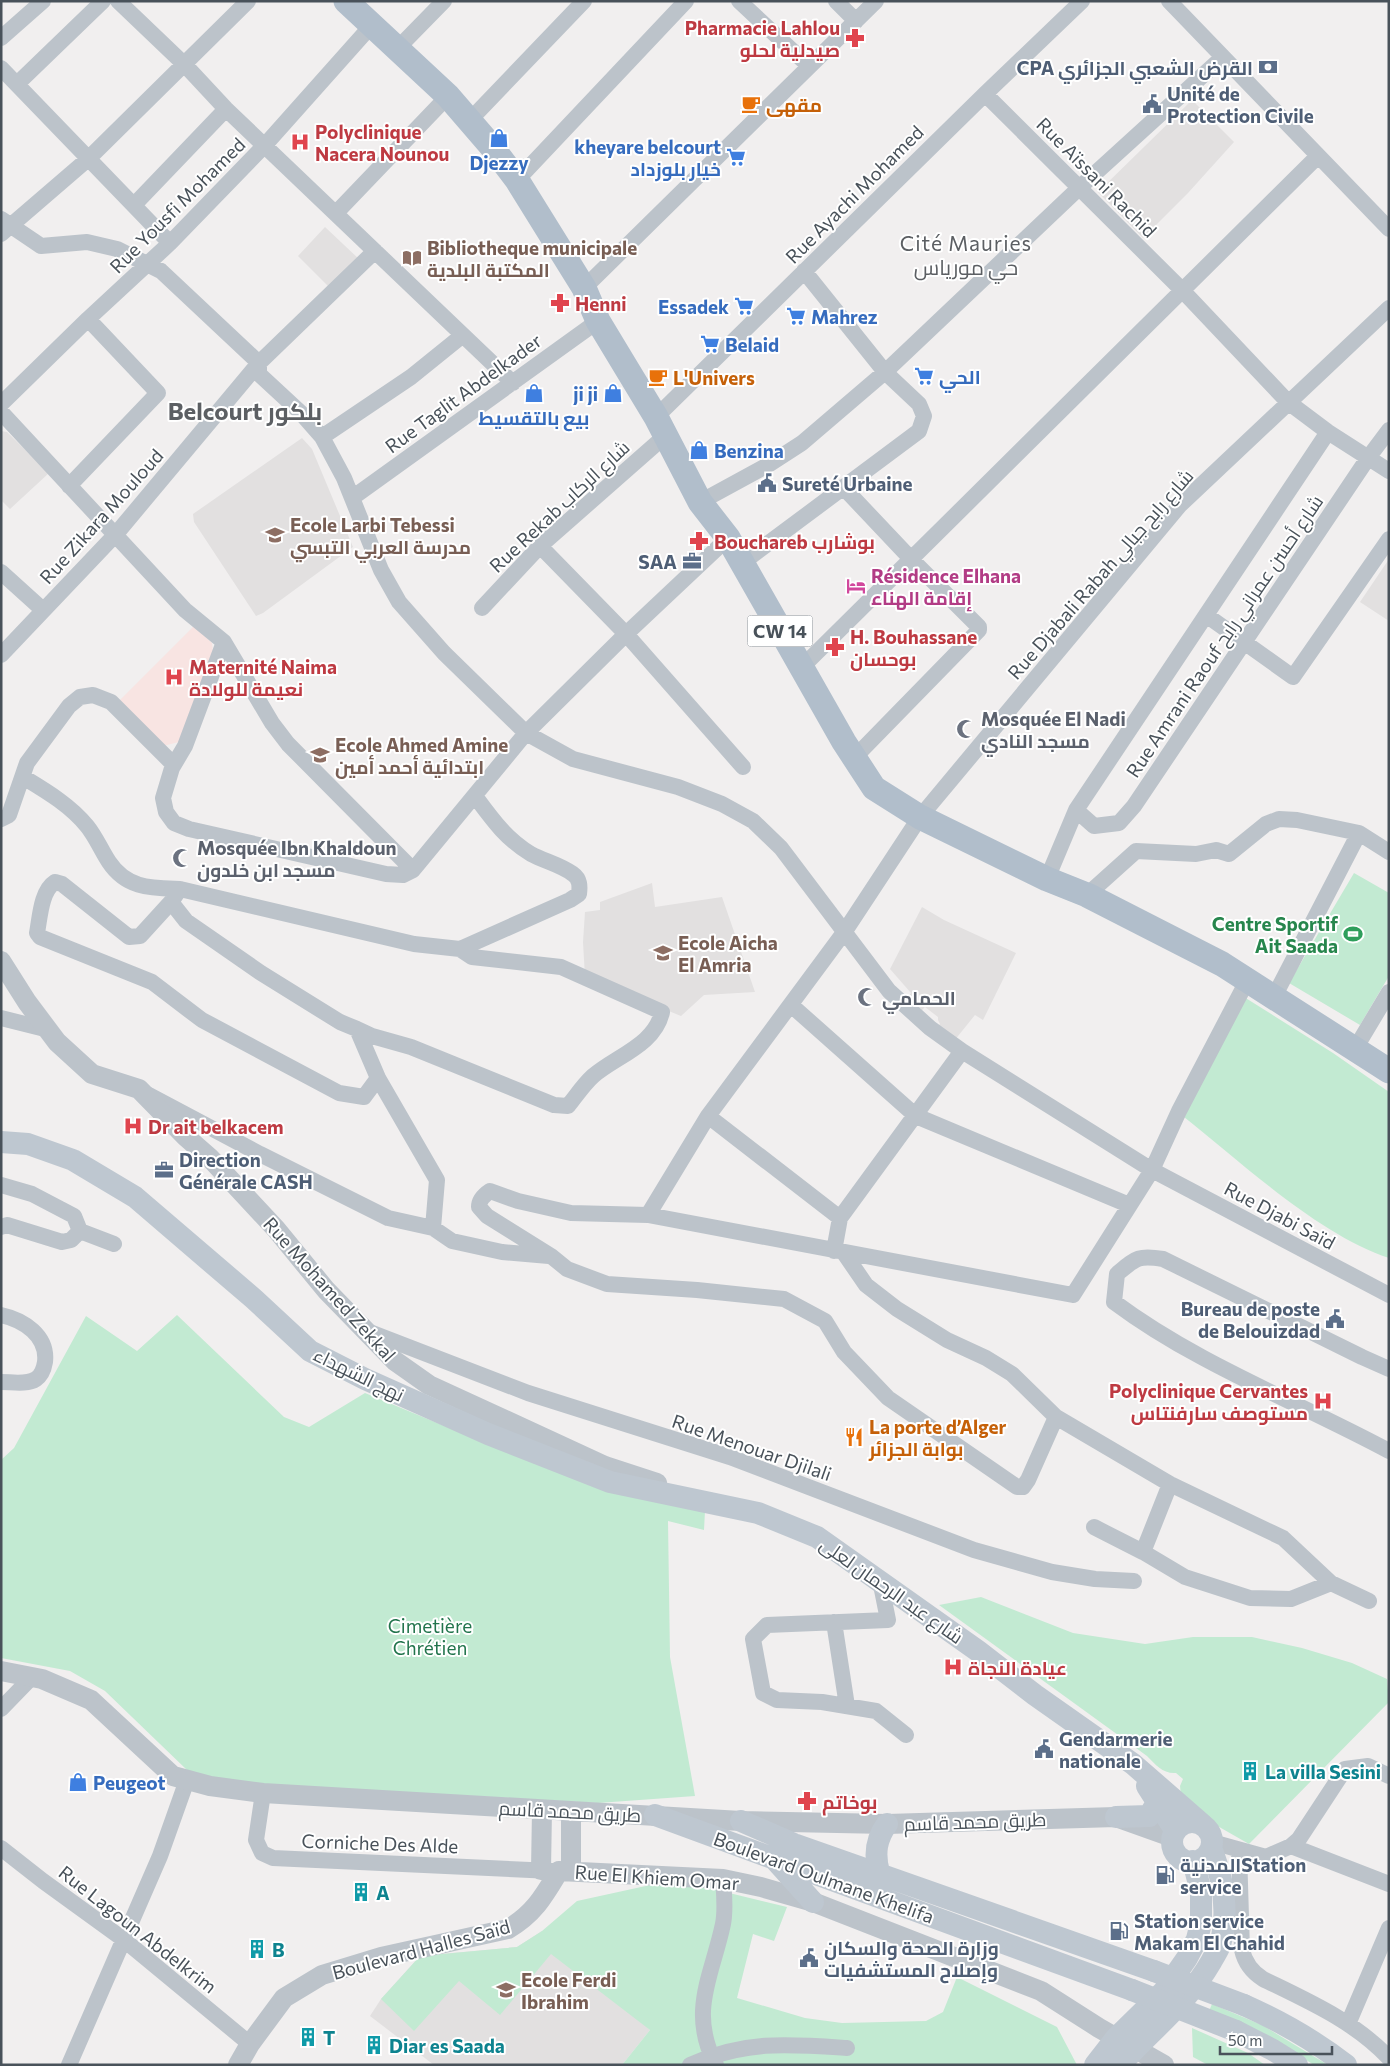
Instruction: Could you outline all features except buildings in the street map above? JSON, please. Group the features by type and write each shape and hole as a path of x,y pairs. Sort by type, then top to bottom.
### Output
{"main road":[{"name":"CW 14","path":"346,1 448,96 492,146 517,180 584,288 598,321 660,427 700,502 728,538 801,668 874,788 920,817 1047,879 1088,895 1222,964 1389,1071"},
{"name":"نهج الشهداء","path":"1,1142 28,1144 73,1160 134,1197 254,1299 310,1351 365,1379 488,1434 610,1482 737,1509"},
{"name":"شارع عبد الرحمان لعلى","path":"737,1509 758,1513 817,1537 880,1580 1035,1695 1133,1764 1209,1838 1219,1868 1223,1892 1224,1925 1219,1946 1188,1995 1124,2051 1095,2065"},
{"name":"شارع عبد الرحمان لعلى","path":"1124,2051 1187,1958 1197,1938 1201,1923 1201,1892 1193,1861 1187,1861 1177,1854 1172,1843 1174,1834 1158,1801 1133,1764"},
{"path":"1116,1817 1149,1816 1158,1801"},
{"name":"Boulevard Oulmane Khelifa","path":"655,1815 1132,1990 1236,2031 1297,2065"},
{"path":"1174,1834 1181,1825 1188,1822 1196,1822 1209,1838 1201,1859 1193,1861"},
{"path":"879,1872 876,1852 879,1837 887,1824"},
{"path":"750,1825 748,1839 752,1850"},
{"name":"Boulevard Oulmane Khelifa","path":"750,1825 794,1844 879,1872 1244,2005 1302,2034 1346,2065"},
{"path":"774,1858 813,1902"}],"street":[{"path":"1,38 43,1"},
{"path":"17,84 104,1"},
{"path":"118,1 185,65 226,109 513,383"},
{"path":"4,226 88,159 248,1"},
{"path":"397,49 444,1"},
{"path":"469,121 584,1"},
{"path":"517,180 686,1"},
{"path":"740,1 809,66"},
{"path":"836,1 856,21"},
{"path":"584,288 876,1"},
{"name":"Rue Ayachi Mohamed","path":"660,427 804,271 1082,1"},
{"path":"1168,1 1224,56 1317,157 1389,229"},
{"name":"Rue Yousfi Mohamed","path":"1,404 88,319 149,264 265,146 371,26"},
{"path":"700,502 802,443 885,372 1079,188 1224,56"},
{"path":"1,68 170,243"},
{"name":"Rue Aïssani Rachid","path":"985,94 1181,289 1288,402 1328,432 1389,470"},
{"path":"336,213 448,96"},
{"path":"134,205 226,109"},
{"path":"801,668 912,560 1181,289 1317,157"},
{"name":"Rue Djabi Saïd","path":"4,226 41,246 87,242 117,249 149,264 162,271 259,363 259,374 300,412 322,437 352,498 381,570 399,602 444,653 526,733 573,759 678,787 722,804 753,821 781,848 889,991 930,1028 962,1051 1152,1170 1389,1295"},
{"name":"Rue Zikara Mouloud","path":"1,655 116,534 259,363 375,251"},
{"path":"742,563 919,431 924,416 919,404 885,372 804,271"},
{"name":"Rue Djabali Rabah شارع رابح جبالي","path":"648,1215 708,1116 845,931 920,817 1180,505 1389,308"},
{"path":"69,486 158,393 88,319"},
{"name":"Rue Taglit Abdelkader","path":"352,498 598,321"},
{"path":"322,437 411,377 463,335"},
{"path":"1,412 185,610 224,642 272,723 283,737 413,870"},
{"name":"Rue Rekab شارع الركاب","path":"482,608 540,546 660,427"},
{"name":"Rue Amrani Raouf شارع أحسن عمراني رابح","path":"1076,810 1094,826 1119,823 1134,806 1368,458 1389,430"},
{"path":"1047,879 1076,810 1328,432"},
{"path":"843,486 912,560 977,623 978,630 854,758"},
{"path":"224,642 185,746 173,764 163,798 166,812 174,823 189,829 386,874 403,875 413,870 526,733 626,634 728,538"},
{"path":"1206,615 1293,677 1389,539"},
{"path":"540,546 626,634 743,767"},
{"path":"1,572 43,610"},
{"path":"1,819 9,815 27,763 69,706 80,697 93,695 111,702 173,764"},
{"path":"23,777 63,802 87,826 110,864 129,882 145,888 176,895 414,944 460,949 472,957 561,967 662,1012 660,1022 654,1030 625,1055 593,1076 568,1106 554,1105 340,1022 262,973 186,921 176,895"},
{"path":"460,949 570,900 579,894 580,883 574,874 532,854 515,843 503,833 475,796"},
{"path":"1088,895 1136,851 1196,854 1216,850 1229,854 1266,824 1279,819 1297,820 1359,833 1389,852"},
{"path":"1274,996 1359,833"},
{"path":"176,895 140,936 129,937 62,884 55,882 50,886 46,894 37,933 40,937 152,982 202,1020 339,1093 364,1097 378,1078"},
{"name":"Rue Mohamed Zekkal","path":"1,961 27,1002 57,1042 92,1074 139,1089 186,1137 210,1158 270,1222 326,1290 394,1361 429,1385 605,1466 737,1509"},
{"path":"1056,1417 1028,1480 1023,1487 1017,1487 888,1398 844,1352 825,1321 784,1299 697,1290 607,1284 567,1269 551,1256 487,1216 479,1208 479,1204 486,1194 490,1192 518,1202 571,1213 648,1215 1074,1295 1152,1170 1178,1111 1247,981"},
{"path":"1355,1049 1389,992"},
{"path":"791,1005 916,1116 1129,1205"},
{"path":"1,1018 49,1030"},
{"path":"358,1029 378,1078 437,1180 433,1228"},
{"path":"962,1051 840,1218 839,1252 866,1285 878,1295 947,1340 986,1358 1012,1374 1056,1417 1170,1484 1283,1538 1331,1583 1369,1602"},
{"path":"139,1089 260,1154 388,1218 433,1228 452,1241 502,1252 551,1256"},
{"path":"708,1116 840,1218"},
{"path":"1,1185 32,1194 74,1216 80,1232"},
{"path":"1,1226 7,1225 62,1242 71,1240 80,1232"},
{"path":"80,1232 114,1244"},
{"path":"1389,1369 1362,1358 1163,1259 1145,1256 1133,1260 1117,1274 1114,1302 1137,1320 1214,1364 1333,1421 1389,1451"},
{"path":"1,1315 20,1321 32,1329 43,1343 45,1352 42,1373 37,1379 29,1382 1,1382"},
{"name":"Rue Menouar Djilali","path":"362,1329 528,1393 730,1458 974,1550 1052,1572 1095,1579 1134,1581"},
{"path":"1143,1552 1170,1484"},
{"path":"1094,1527 1143,1552 1185,1577 1250,1598 1291,1599 1331,1583"},
{"path":"880,1580 888,1620 767,1625 753,1639 763,1693 777,1700 822,1702 876,1711 906,1735"},
{"path":"834,1622 847,1706"},
{"name":"طريق محمد قاسم","path":"1,1671 42,1680 91,1700 173,1776 210,1786 263,1793 571,1812 655,1815 750,1825 887,1824 1116,1817 1174,1834"},
{"path":"1,1709 32,1677"},
{"path":"1209,1838 1240,1851 1266,1857 1291,1846 1299,1839 1345,1768 1368,1766 1389,1776"},
{"path":"70,2065 160,1856 187,1780"},
{"name":"Corniche Des Alde","path":"263,1793 256,1840 262,1853 273,1858 557,1871"},
{"path":"542,1810 557,1871"},
{"path":"557,1871 571,1812"},
{"path":"1291,1846 1389,1884"},
{"name":"Rue Lagoun Abdelkrim","path":"1,1848 123,1939 250,2044"},
{"path":"1240,1851 1242,1950 1251,1970 1264,1979 1348,2024 1389,2058"},
{"name":"Rue El Khiem Omar","path":"557,1871 723,1879 761,1886 813,1902 1041,1991 1124,2051 1164,2065"},
{"name":"Boulevard Halles Saïd","path":"238,2065 250,2044 284,1998 322,1975 380,1956 508,1929 523,1920 536,1907 557,1871"},
{"path":"714,2060 704,2031 702,2011 708,1974 722,1925 725,1907 723,1879"},
{"path":"1348,2024 1389,1928"},
{"path":"690,2065 714,2060 743,2047 794,2045 847,2048"}],"shaded area":[{"path":"1192,100 1234,142 1188,193 1143,238 1098,192"},
{"path":"325,227 360,260 332,290 298,256"},
{"path":"1,431 7,432 49,473 10,509 1,500"},
{"name":"Ecole Larbi Tebessi مدرسة العربي التبسي","path":"302,438 312,449 353,547 263,613 256,616 194,522 193,514"},
{"path":"1389,559 1389,621 1360,602"},
{"name":"Maternité Naima نعيمة للولادة","path":"194,626 212,643 213,652 183,741 163,746 118,702"},
{"name":"Ecole Aicha El Amria","path":"652,883 655,907 722,897 755,992 704,995 681,1016 585,977 583,942 585,912 600,910 600,902"},
{"path":"922,907 944,920 1016,953 983,1020 975,1015 954,1041 937,1027 940,1024 938,1017 925,1007 920,1012 906,999 911,993 890,969"},
{"name":"Ecole Ferdi Ibrahim","path":"542,1931 650,2030 622,2065 434,2065 370,2016 381,1999 420,1956 517,1947"}],"green space":[{"name":"Centre Sportif Ait Saada","path":"1354,873 1389,893 1389,976 1360,1025 1289,983"},
{"path":"1244,997 1333,1053 1389,1092 1389,1258 1362,1247 1309,1215 1256,1176 1184,1117"},
{"name":"Cimetière Chrétien","path":"177,1315 284,1417 309,1427 365,1393 500,1449 705,1511 704,1530 668,1521 670,1657 695,1796 598,1803 224,1782 187,1770 105,1691 70,1671 1,1658 1,1460 14,1448 86,1316 137,1351"},
{"path":"981,1597 1073,1633 1145,1644 1193,1637 1252,1637 1302,1648 1352,1663 1387,1679 1389,1702 1249,1844 1207,1820 1181,1795 1180,1786 1183,1779 1176,1773 1167,1772 1160,1768 1147,1756 939,1605"},
{"path":"664,1882 713,1889 787,1907 774,1941 753,1934 737,1998 805,2018 842,2023 926,2021 943,2012 957,1977 1057,2027 1077,2065 622,2065 650,2030 551,1954 500,2015 459,1981 414,2031 381,1999 420,1956 517,1947 542,1931 577,1901"},
{"path":"1212,2004 1262,2025 1328,2065 1314,2065 1283,2045 1209,2011"},
{"path":"1192,2028 1248,2053 1265,2065 1208,2065 1193,2057"}],"place":[{"name":"Pharmacie Lahlou صيدلية لحلو","path":"855,38"},
{"name":"CPA القرض الشعبي الجزائري","path":"1268,67"},
{"name":"مقهى","path":"751,104"},
{"name":"Unité de Protection Civile","path":"1152,104"},
{"name":"Djezzy","path":"499,138"},
{"name":"Polyclinique Nacera Nounou","path":"300,142"},
{"name":"kheyare belcourt خيار بلوزداد","path":"736,157"},
{"name":"Bibliotheque municipale المكتبة البلدية","path":"412,258"},
{"name":"Henni","path":"560,303"},
{"name":"Essadek","path":"744,306"},
{"name":"Mahrez","path":"796,316"},
{"name":"Belaid","path":"710,344"},
{"name":"الحي","path":"924,376"},
{"name":"L'Univers","path":"658,377"},
{"name":"بيع بالتقسيط","path":"534,393"},
{"name":"ji ji","path":"613,393"},
{"name":"Benzina","path":"699,450"},
{"name":"Sureté Urbaine","path":"767,483"},
{"name":"Ecole Larbi Tebessi مدرسة العربي التبسي","path":"275,535"},
{"name":"Bouchareb بوشارب","path":"699,541"},
{"name":"SAA","path":"692,561"},
{"name":"Résidence Elhana إقامة الهناء","path":"856,586"},
{"name":"H. Bouhassane بوحسان","path":"835,647"},
{"name":"Maternité Naima نعيمة للولادة","path":"174,677"},
{"name":"Mosquée El Nadi مسجد النادي","path":"966,729"},
{"name":"Ecole Ahmed Amine ابتدائية أحمد أمين","path":"320,755"},
{"name":"Mosquée Ibn Khaldoun مسجد ابن خلدون","path":"182,858"},
{"name":"Centre Sportif Ait Saada","path":"1353,934"},
{"name":"Ecole Aicha El Amria","path":"663,953"},
{"name":"الحمامي","path":"867,997"},
{"name":"Dr ait belkacem","path":"133,1126"},
{"name":"Direction Générale CASH","path":"164,1170"},
{"name":"Bureau de poste de Belouizdad","path":"1335,1319"},
{"name":"Polyclinique Cervantes مستوصف سارفنتاس","path":"1323,1401"},
{"name":"La porte d’Alger بوابة الجزائر","path":"854,1437"},
{"name":"عيادة النجاة","path":"953,1667"},
{"name":"Gendarmerie nationale","path":"1044,1749"},
{"name":"La villa Sesini","path":"1250,1771"},
{"name":"Peugeot","path":"78,1782"},
{"name":"بوخاتم","path":"807,1801"},
{"name":"المدنيةStation service","path":"1165,1875"},
{"name":"A","path":"361,1892"},
{"name":"Station service Makam El Chahid","path":"1119,1931"},
{"name":"B","path":"257,1949"},
{"name":"وزارة الصحة والسكان وإصلاح المستشفيات","path":"809,1958"},
{"name":"Ecole Ferdi Ibrahim","path":"506,1990"},
{"name":"T","path":"308,2037"},
{"name":"Diar es Saada","path":"374,2045"}],"district":[{"name":"Cité Mauries حي مورياس","path":"966,254"},
{"name":"Belcourt بلكور","path":"245,410"}]}
